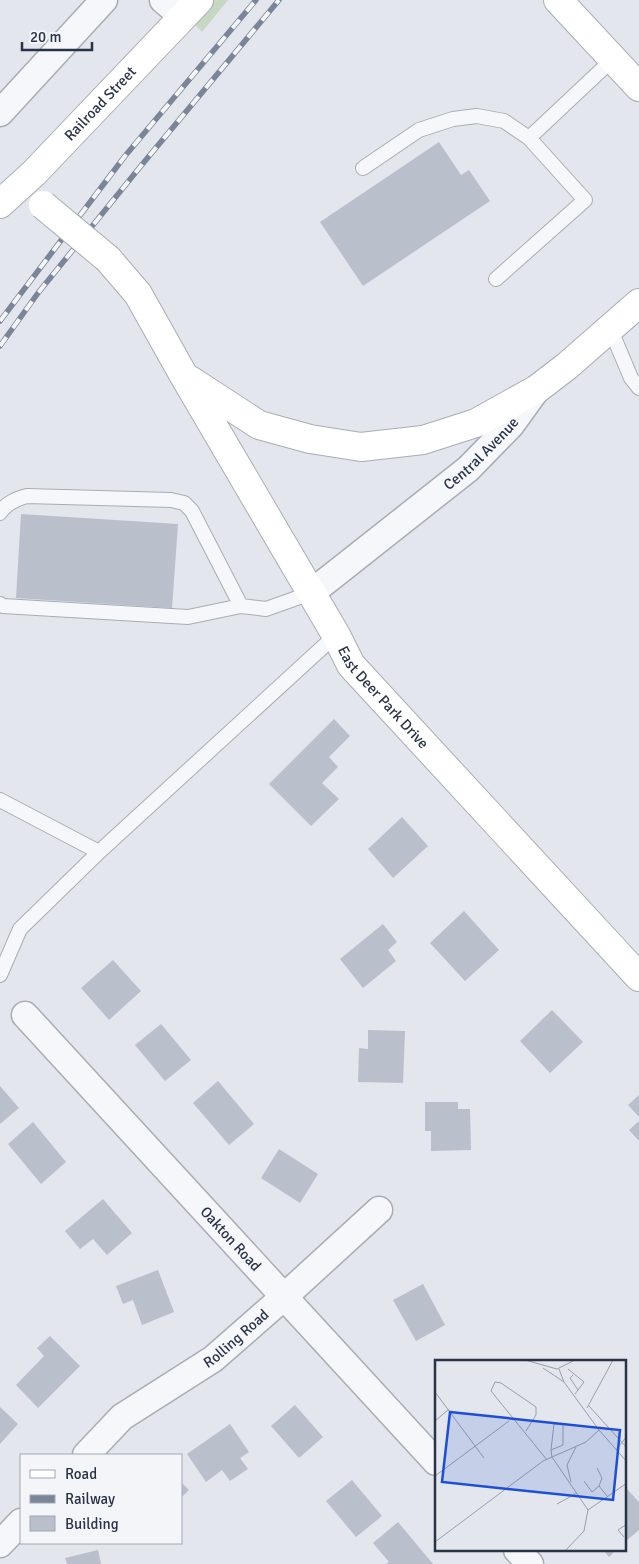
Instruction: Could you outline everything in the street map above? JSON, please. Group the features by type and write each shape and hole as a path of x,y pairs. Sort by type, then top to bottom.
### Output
{"street":[{"path":"0,113 104,0"},
{"path":"558,0 639,87"},
{"name":"Railroad Street","path":"0,204 20,186 182,6"},
{"name":"East Deer Park Drive","path":"20,186 108,259 138,294 336,635 351,665 639,976"},
{"name":"Central Avenue","path":"311,593 468,469 511,425 537,389 639,304"},
{"name":"East Deer Park Drive","path":"184,376 259,425 310,439 361,447 423,440 441,435 476,423 537,389"},
{"name":"Oakton Road","path":"25,1015 435,1461"},
{"name":"Rolling Road","path":"87,1454 122,1418 213,1359 379,1210"},
{"path":"0,1544 20,1523"},
{"path":"519,1552 530,1564"}],"lane":[{"path":"529,138 613,59"},
{"path":"363,168 420,130 453,119 477,116 504,121 529,138 586,200 496,280"},
{"path":"610,328 631,378 639,388"},
{"path":"0,513 13,500 27,496 172,500 184,503 192,511 241,606"},
{"path":"0,604 3,606 188,617 241,606 266,609 311,593"},
{"path":"0,975 20,929 98,852 336,635"},
{"path":"0,800 98,852"}],"green space":[{"path":"171,0 228,0 202,32"}],"building":[{"path":"439,142 461,175 469,170 490,201 363,286 320,222"},
{"path":"21,514 178,524 172,608 16,598"},
{"path":"334,719 350,736 329,757 338,767 322,783 339,799 311,826 269,784"},
{"path":"402,817 428,846 393,878 368,849"},
{"path":"464,911 499,950 465,981 430,943"},
{"path":"383,924 397,942 388,950 396,961 363,988 340,959"},
{"path":"113,960 141,991 109,1020 81,988"},
{"path":"552,1010 583,1042 550,1073 520,1041"},
{"path":"161,1024 191,1060 165,1081 135,1045"},
{"path":"368,1030 405,1031 403,1083 358,1082 359,1048 368,1049"},
{"path":"218,1081 254,1124 229,1145 193,1103"},
{"path":"0,1086 19,1108 0,1124"},
{"path":"639,1095 639,1117 628,1105"},
{"path":"425,1102 458,1102 458,1109 470,1109 471,1150 431,1151 431,1131 425,1131"},
{"path":"639,1121 639,1141 629,1130"},
{"path":"33,1122 66,1162 41,1184 8,1144"},
{"path":"279,1149 318,1174 300,1203 261,1178"},
{"path":"103,1199 132,1233 107,1255 93,1239 80,1249 65,1231"},
{"path":"158,1270 174,1312 142,1325 133,1300 123,1304 116,1286"},
{"path":"423,1284 445,1325 416,1341 393,1300"},
{"path":"50,1336 80,1366 38,1408 16,1385 44,1356 37,1348"},
{"path":"295,1405 323,1437 299,1458 271,1426"},
{"path":"0,1407 18,1424 0,1444"},
{"path":"230,1424 249,1452 240,1458 248,1469 230,1481 222,1470 206,1482 187,1454"},
{"path":"352,1480 382,1516 356,1537 326,1501"},
{"path":"182,1483 189,1490 182,1497"},
{"path":"626,1490 639,1502 639,1530 626,1541"},
{"path":"398,1522 433,1564 386,1564 389,1562 373,1543"},
{"path":"98,1550 101,1564 67,1564 65,1558"},
{"path":"605,1552 614,1552 609,1557"}],"railway":[{"path":"0,321 125,156 256,0"},
{"path":"0,346 38,293 279,0"}]}
